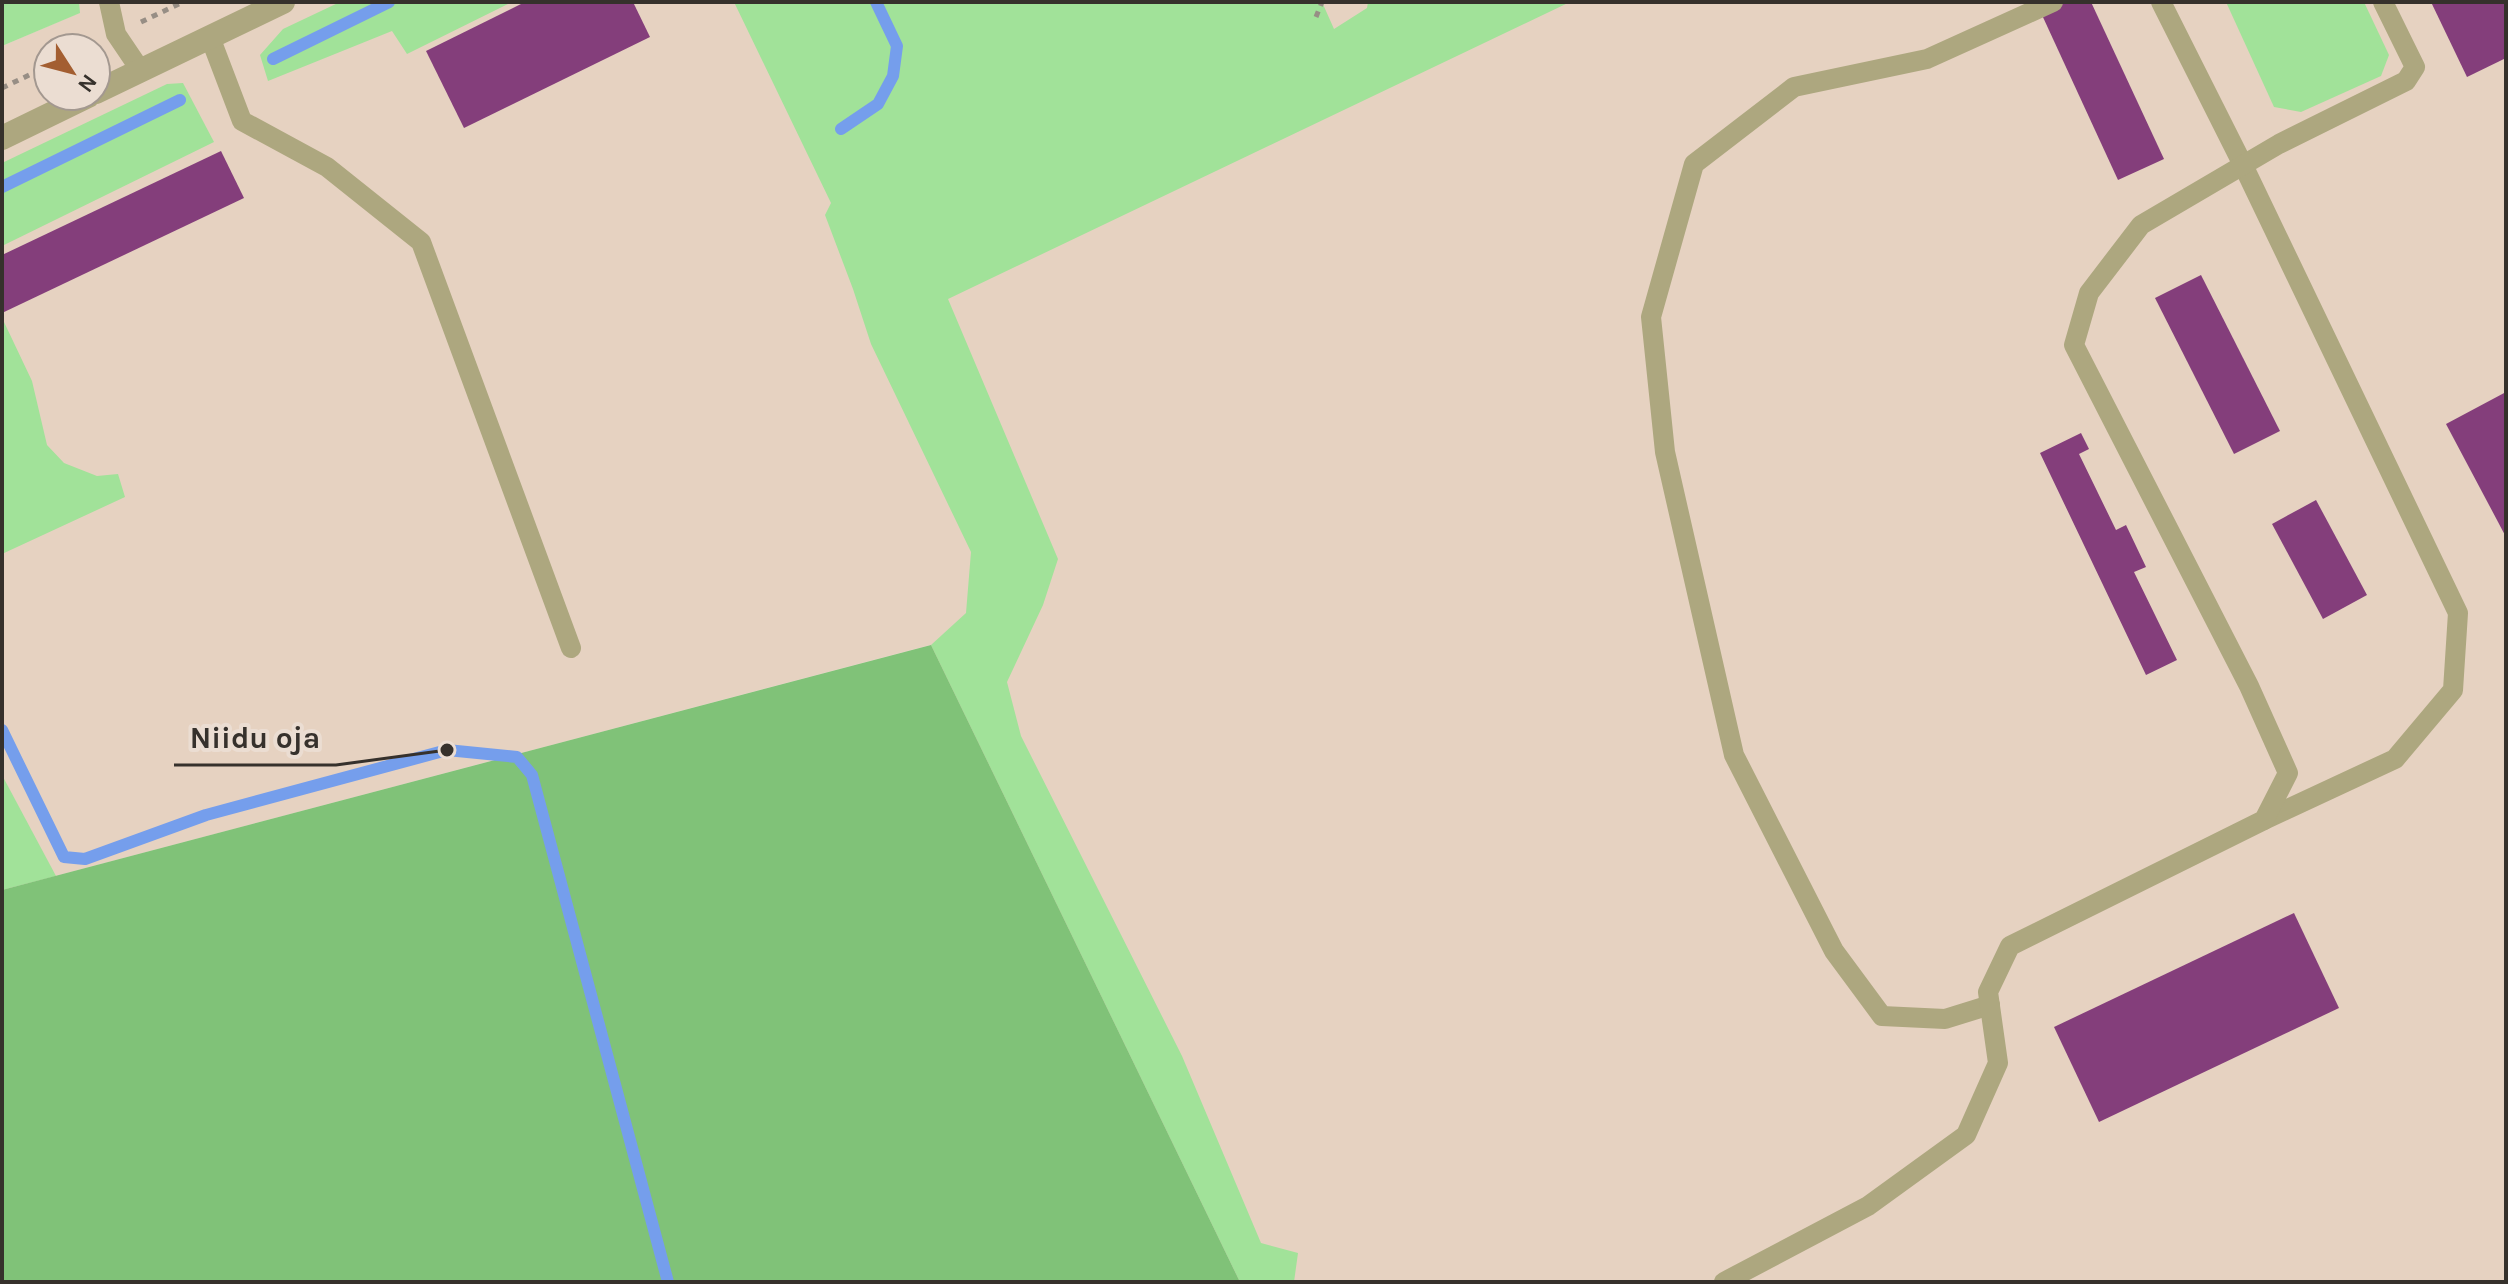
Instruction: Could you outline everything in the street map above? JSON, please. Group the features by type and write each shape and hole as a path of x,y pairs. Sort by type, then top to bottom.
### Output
{"street":[{"path":"112,85 283,2"},
{"path":"2,138 55,112"}],"lane":[{"path":"109,2 116,34 141,71"},
{"path":"1990,1005 1945,1019 1882,1016 1834,951 1734,755 1665,452 1651,317 1694,164 1794,87 1927,59 2053,2"},
{"path":"1724,1282 1868,1206 1966,1135 1998,1063 1988,992 2010,946 2395,759 2453,690 2458,613 2243,165 2161,2"},
{"path":"2264,820 2288,773 2249,686 2074,345 2089,293 2141,225 2279,144 2406,81 2415,67 2383,2"},
{"path":"210,37 242,121 327,167 421,242 571,648"}],"path":[{"path":"1316,17 1322,2"},
{"path":"2,88 32,74"}],"shaded area":[{"path":"79,2 2506,2 2506,1282 1240,1282 930,645 2,890 2,46 32,33 32,112 112,112 112,32 35,32 79,13"}],"green space":[{"path":"2,2 79,2 80,13 2,46"},
{"path":"340,2 512,2 407,54 392,31 268,81 260,55 283,29"},
{"path":"734,2 1322,2 1334,29 1367,8 1368,2 1570,2 948,299 1058,559 1043,605 1007,682 1021,736 1182,1056 1261,1243 1298,1253 1294,1282 1240,1282 931,645 966,613 971,552 871,344 825,215 831,203"},
{"path":"2226,2 2364,2 2389,55 2381,76 2301,112 2274,107"},
{"path":"183,83 214,142 2,246 2,163 167,84"},
{"path":"2,323 32,381 47,445 64,463 97,476 118,474 125,497 2,554"},
{"path":"931,645 1240,1282 2,1282 2,890"},
{"path":"2,775 56,876 2,890"}],"building":[{"path":"525,2 633,2 650,37 464,128 426,51"},
{"path":"2036,2 2091,2 2164,159 2118,180"},
{"path":"2431,2 2506,2 2506,58 2467,77"},
{"path":"221,151 244,198 2,313 2,255"},
{"path":"2201,275 2280,431 2234,454 2155,298"},
{"path":"2506,392 2506,537 2446,424"},
{"path":"2081,433 2089,449 2079,454 2116,530 2126,525 2146,567 2134,572 2177,660 2146,675 2040,453"},
{"path":"2316,500 2367,595 2323,619 2272,524"},
{"path":"2294,913 2339,1008 2099,1122 2054,1027"}],"waterway":[{"path":"273,59 389,2"},
{"path":"841,129 878,104 893,76 897,46 876,2"},
{"path":"2,187 180,100"},
{"path":"2,730 64,857 85,859 206,815 447,750 517,757 532,775 668,1282"}],"place":[{"name":"Niidu oja","path":"447,750"}]}
